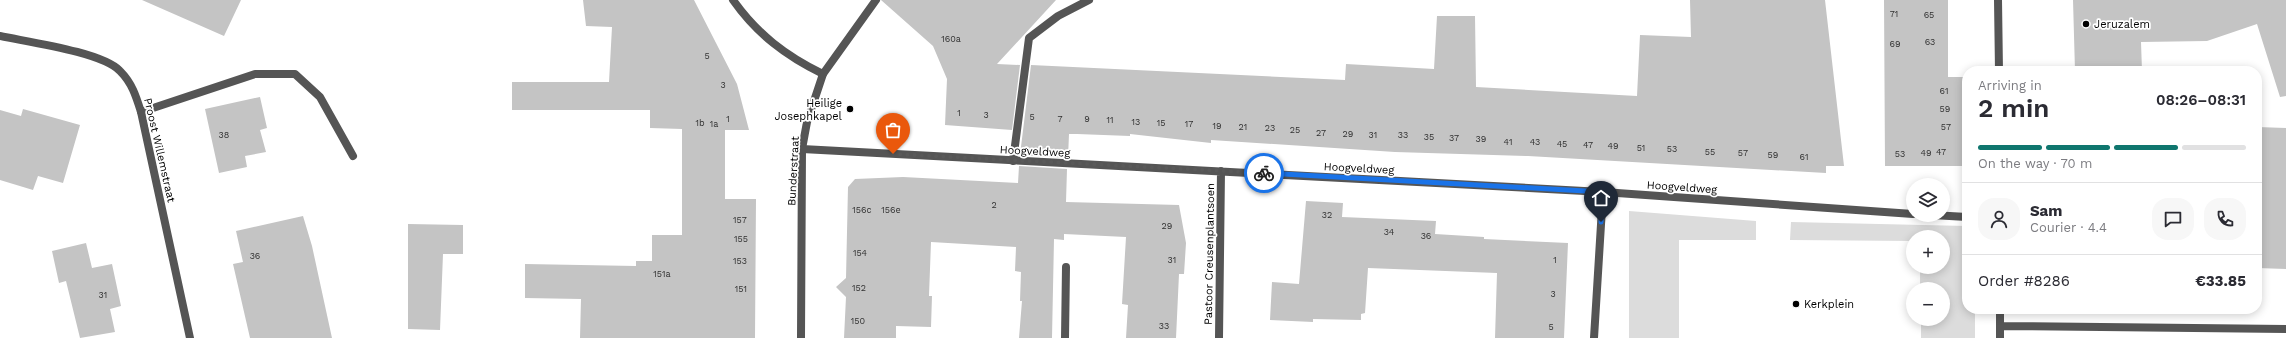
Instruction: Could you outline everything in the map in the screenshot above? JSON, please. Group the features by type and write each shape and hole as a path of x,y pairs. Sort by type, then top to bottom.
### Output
{"street":[{"path":"733,0 754,28 779,49 823,74"},
{"name":"Bunderstraat","path":"801,338 802,149 809,115 823,74 876,0"},
{"path":"1013,161 1029,38 1058,16 1089,0"},
{"path":"1998,0 1999,66"},
{"name":"Proost Willemstraat","path":"0,36 100,59 120,70 133,88 141,112 190,338"},
{"path":"141,112 255,74 295,74 320,96 353,156"},
{"name":"Hoogveldweg","path":"802,149 1603,192 1906,214"},
{"name":"Pastoor Creusenplantsoen","path":"1219,338 1221,171"},
{"path":"1594,338 1603,192"},
{"path":"1950,217 1962,218"},
{"path":"1065,338 1066,267"},
{"path":"2000,314 2000,338"},
{"path":"2000,326 2286,329"}],"shaded area":[{"path":"1629,211 1756,221 1756,240 1679,240 1679,338 1629,338"},
{"path":"1791,222 1962,226 1962,314 1975,314 1975,338 1921,338 1921,326 1950,326 1950,282 1920,282 1920,274 1950,274 1950,230 1906,230 1906,241 1790,240"}],"building":[{"path":"142,0 241,0 224,36"},
{"path":"583,0 694,0 737,84 749,130 725,130 725,199 756,199 755,338 580,338 581,299 525,298 525,264 636,266 636,261 652,261 652,235 682,235 682,129 650,128 650,110 512,110 512,82 609,82 612,27 586,26"},
{"path":"881,0 1056,0 997,64 1020,65 1012,130 945,125 947,79 933,46"},
{"path":"1690,0 1825,0 1844,166 1826,166 1826,173 1528,156 1395,152 1211,140 1211,143 1130,134 1130,136 1069,134 1068,158 1020,155 1031,65 1345,80 1346,64 1434,69 1437,16 1475,16 1476,87 1637,96 1640,35 1691,37"},
{"path":"1884,0 1948,0 1948,77 1962,77 1962,166 1885,166"},
{"path":"2073,0 2286,0 2286,96 2280,97 2257,24 2207,41 2141,42 2142,66 2075,66"},
{"path":"260,97 267,128 260,130 266,152 245,156 247,167 219,173 205,109"},
{"path":"23,109 80,125 63,183 38,176 33,190 0,180 0,110 21,116"},
{"path":"2262,127 2286,128 2286,269 2262,268"},
{"path":"1019,166 1067,169 1066,202 1179,205 1186,243 1184,274 1179,274 1176,338 1126,338 1128,305 1122,304 1126,237 1064,234 1064,240 1054,239 1052,338 1019,338 1022,301 1020,301 1021,272 1015,271 1016,247 931,242 929,296 932,296 931,327 896,326 896,338 844,338 846,297 836,287 846,278 848,187 855,179 903,177 1018,183"},
{"path":"1306,201 1343,203 1342,217 1436,221 1435,234 1484,237 1484,239 1568,243 1564,338 1495,338 1497,273 1368,268 1365,313 1361,314 1361,320 1313,319 1313,322 1270,320 1272,282 1299,284"},
{"path":"303,216 312,246 332,338 250,338 233,264 243,262 236,231"},
{"path":"408,224 463,225 463,254 443,254 440,330 408,329"},
{"path":"86,243 92,268 112,264 121,306 110,309 115,332 80,338 66,281 59,283 52,251"}],"way so far":[{"path":"893,154 1264,173"}],"place":[{"name":"Jeruzalem","path":"2086,24"},
{"name":"Heilige Josephkapel","path":"850,109"},
{"name":"Kerkplein","path":"1796,304"}],"route":[{"path":"1264,173 1603,192 1601,222"}]}
